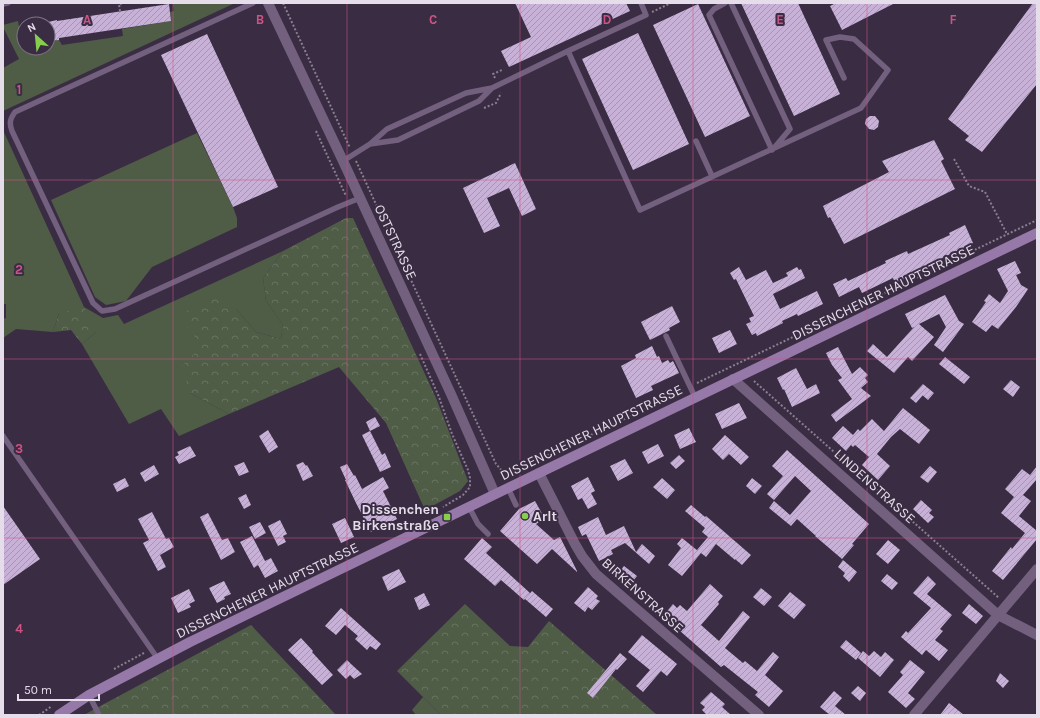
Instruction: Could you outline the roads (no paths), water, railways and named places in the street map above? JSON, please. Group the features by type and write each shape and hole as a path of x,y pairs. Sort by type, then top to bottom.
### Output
{"main road":[{"name":"DISSENCHENER HAUPTSTRASSE","path":"59,715 89,695 204,635 1037,233"}],"street":[{"name":"OSTSTRASSE","path":"268,3 451,394 495,494"},
{"name":"LINDENSTRASSE","path":"733,379 998,615 1037,635"},
{"name":"BIRKENSTRASSE","path":"539,472 575,544 596,574 759,715"},
{"path":"914,715 1037,569"}],"lane":[{"path":"3,4 8,3"},
{"path":"253,3 15,112 11,117 9,124 12,131 93,303 102,311 115,309 360,198"},
{"path":"343,161 370,144 387,129 466,93 492,88 646,15 640,3"},
{"path":"724,3 714,9 709,15 772,150"},
{"path":"731,3 790,129 772,150"},
{"path":"568,51 640,210 861,108 888,70 854,39 840,37 826,40 844,78"},
{"path":"370,144 398,140 479,101 492,88"},
{"path":"696,141 712,176"},
{"path":"666,336 695,398"},
{"path":"3,436 158,659"},
{"path":"508,488 516,505"},
{"path":"469,507 478,524 488,534"},
{"path":"89,695 100,715"}],"place":[{"name":"Arlt","path":"525,516"},
{"name":"Dissenchen Birkenstraße","path":"447,517"}]}
